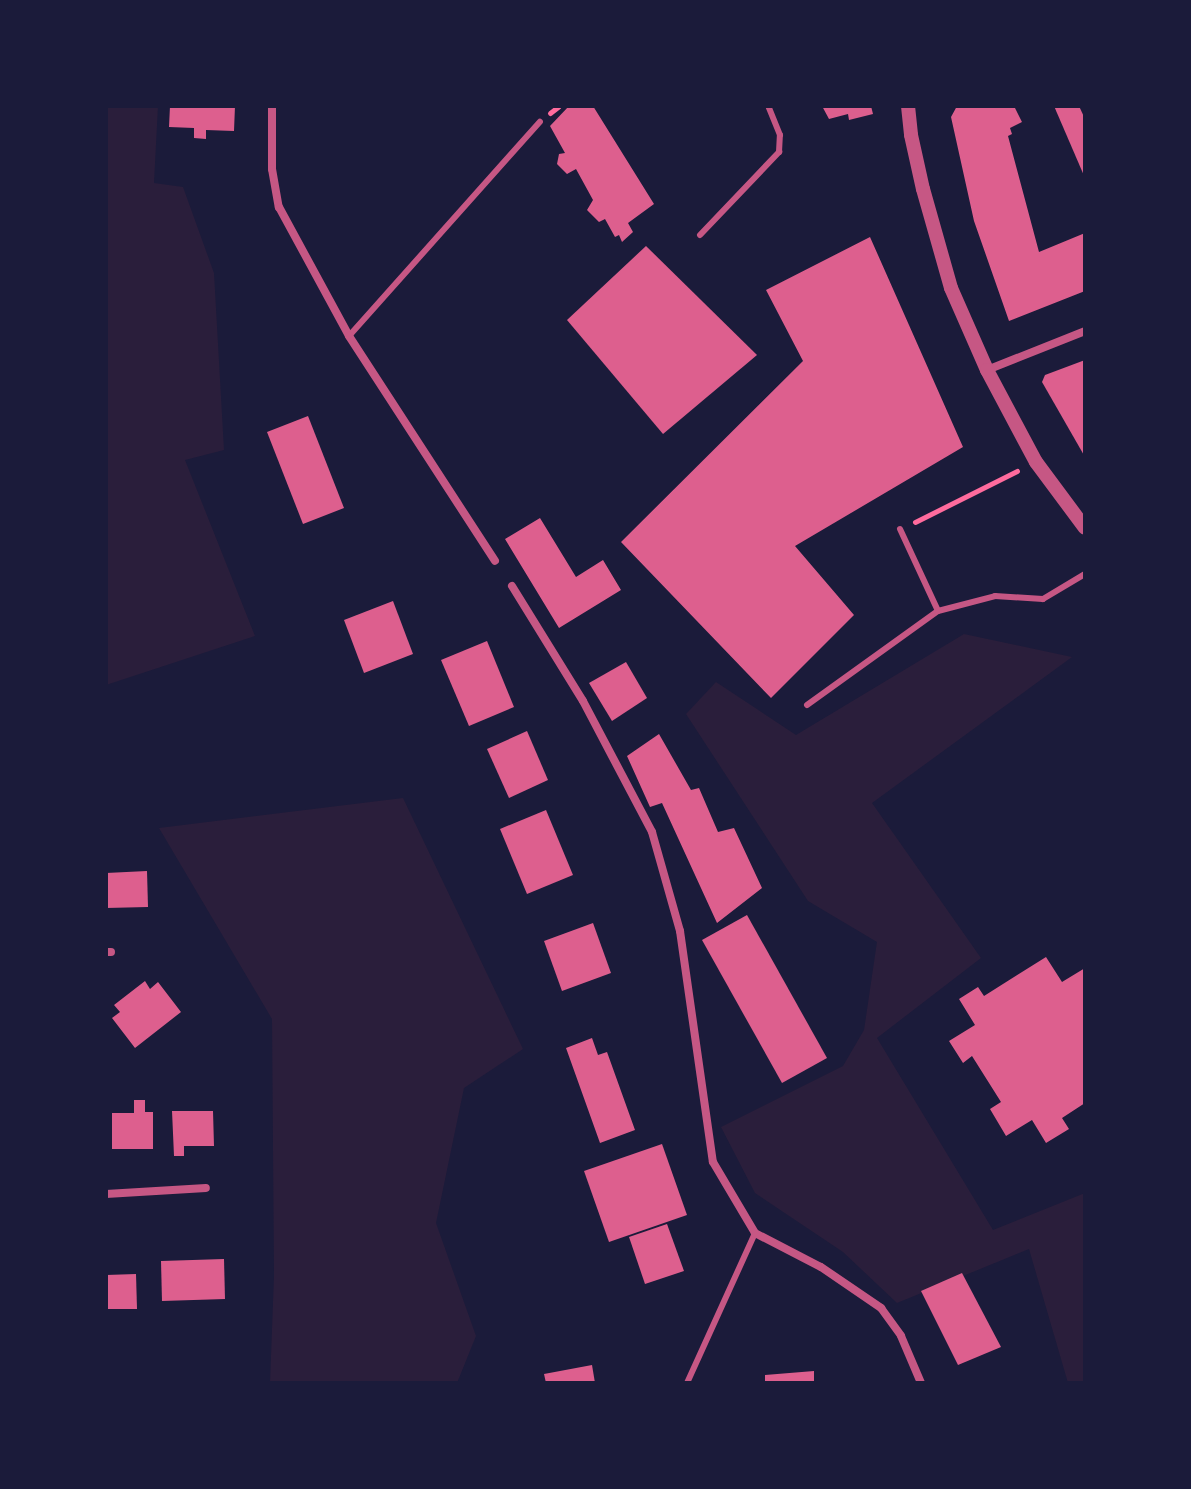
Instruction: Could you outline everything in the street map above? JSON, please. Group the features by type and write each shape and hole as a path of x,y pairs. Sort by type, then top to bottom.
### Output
{"street":[{"path":"272,106 272,169 279,207 349,336 495,561"},
{"path":"908,106 923,189 951,288 987,370 1036,462 1081,512 1085,528"},
{"path":"987,370 1085,331"},
{"path":"512,586 583,701 652,832 680,931 713,1162 755,1233 821,1267 881,1308 901,1336 921,1383"},
{"path":"106,1194 206,1188"}],"lane":[{"path":"700,235 779,152 780,135 768,106"},
{"path":"349,336 540,122"},
{"path":"900,529 938,611"},
{"path":"807,705 938,611 995,596 1043,599 1085,574"},
{"path":"687,1383 755,1233"}],"path":[{"path":"900,529 1036,462"}],"shaded area":[{"path":"106,106 158,106 154,183 183,187 214,273 224,450 185,460 255,636 106,685"},
{"path":"964,634 1072,657 872,803 981,958 877,1038 993,1230 1085,1193 1085,1383 1068,1383 1029,1249 897,1303 843,1252 755,1193 721,1127 843,1066 864,1030 877,942 808,901 686,714 716,682 796,735"},
{"path":"403,798 523,1049 464,1088 436,1223 476,1336 457,1383 270,1383 274,1275 272,1019 159,828"}],"building":[{"path":"170,106 235,106 234,131 206,130 206,139 194,138 194,128 169,127"},
{"path":"569,106 593,106 654,204 628,223 633,232 622,242 619,235 615,237 605,219 599,222 587,210 593,200 576,169 567,174 557,164 559,154 565,153 550,126"},
{"path":"822,106 871,106 873,114 849,120 848,114 829,119"},
{"path":"957,106 1014,106 1022,122 1010,128 1012,134 1008,136 1039,252 1085,233 1085,291 1009,321 974,221 951,117"},
{"path":"1054,106 1079,106 1085,119 1085,178"},
{"path":"870,237 963,447 795,546 854,615 771,698 621,542 803,361 766,290"},
{"path":"646,246 757,355 663,434 567,320"},
{"path":"1085,360 1085,457 1042,382 1045,375"},
{"path":"308,416 344,508 303,524 267,432"},
{"path":"540,518 576,577 603,560 621,590 559,628 505,539"},
{"path":"393,601 413,654 364,673 344,620"},
{"path":"487,641 514,707 469,726 441,660"},
{"path":"626,662 647,698 612,721 589,683"},
{"path":"527,731 548,780 509,798 487,749"},
{"path":"659,734 691,790 699,788 718,832 734,828 762,888 717,923 662,803 650,807 627,756"},
{"path":"546,810 573,875 527,894 500,829"},
{"path":"147,871 148,907 106,908 106,873"},
{"path":"747,915 827,1058 782,1083 702,940"},
{"path":"593,923 611,973 562,991 544,941"},
{"path":"1046,957 1062,982 1085,968 1085,1103 1062,1118 1069,1129 1046,1143 1032,1120 1006,1136 990,1109 1001,1102 972,1056 963,1063 949,1041 975,1025 959,999 978,987 984,996"},
{"path":"145,981 150,989 158,982 181,1012 135,1048 112,1018 120,1012 114,1005"},
{"path":"592,1038 598,1055 607,1052 635,1130 600,1143 566,1048"},
{"path":"134,1100 145,1100 145,1112 153,1112 153,1149 112,1149 112,1113 134,1113"},
{"path":"172,1111 213,1111 214,1146 184,1146 184,1156 174,1156"},
{"path":"662,1144 687,1215 609,1242 584,1171"},
{"path":"667,1224 684,1271 645,1284 629,1237"},
{"path":"224,1259 225,1299 162,1301 161,1261"},
{"path":"962,1273 1001,1347 958,1365 921,1291"},
{"path":"136,1274 137,1309 106,1309 106,1275"},
{"path":"592,1365 595,1383 546,1383 544,1374"},
{"path":"814,1371 814,1383 765,1383 765,1375"}]}
